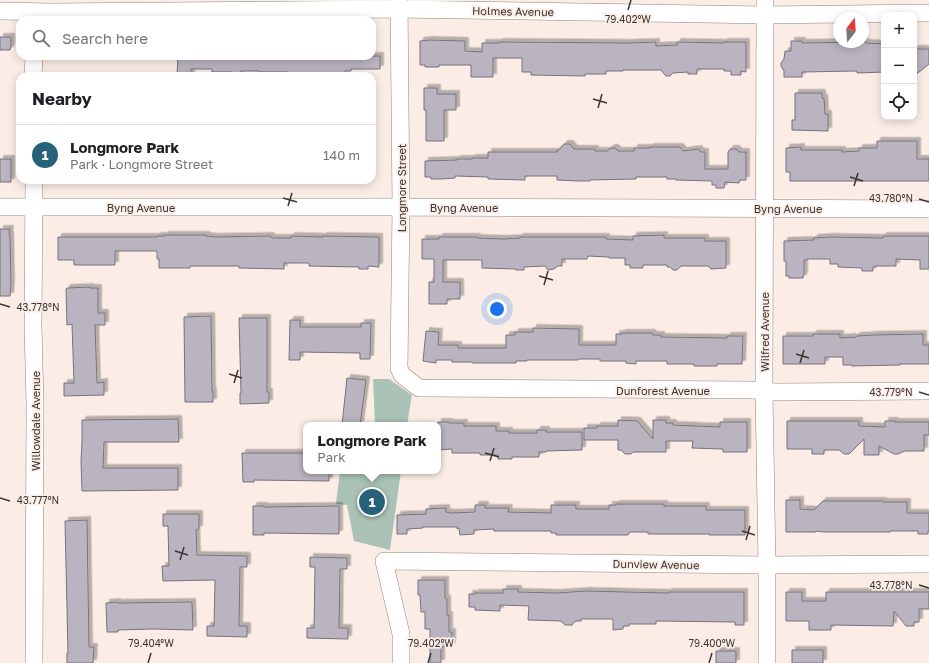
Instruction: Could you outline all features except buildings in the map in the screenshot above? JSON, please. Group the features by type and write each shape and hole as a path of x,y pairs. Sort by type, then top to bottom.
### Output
{"street":[{"name":"Holmes Avenue","path":"0,11 399,4 765,8 929,13"},
{"name":"Longmore Street","path":"399,4 398,33 401,206 399,368 402,375"},
{"name":"Wilfred Avenue","path":"765,8 764,391 767,663"},
{"path":"33,72 34,60"},
{"name":"Willowdale Avenue","path":"34,184 34,663"},
{"name":"Byng Avenue","path":"0,207 401,206 929,209"},
{"name":"Dunforest Avenue","path":"402,375 419,388 929,391"},
{"name":"Dunview Avenue","path":"402,663 401,634 384,561 767,565 929,564"}],"green space":[{"path":"373,379 389,379 412,395 408,422 375,422"},
{"path":"340,474 401,474 390,550 354,541 347,505 336,504"}],"place":[{"name":"Longmore Park","path":"372,502"}]}
